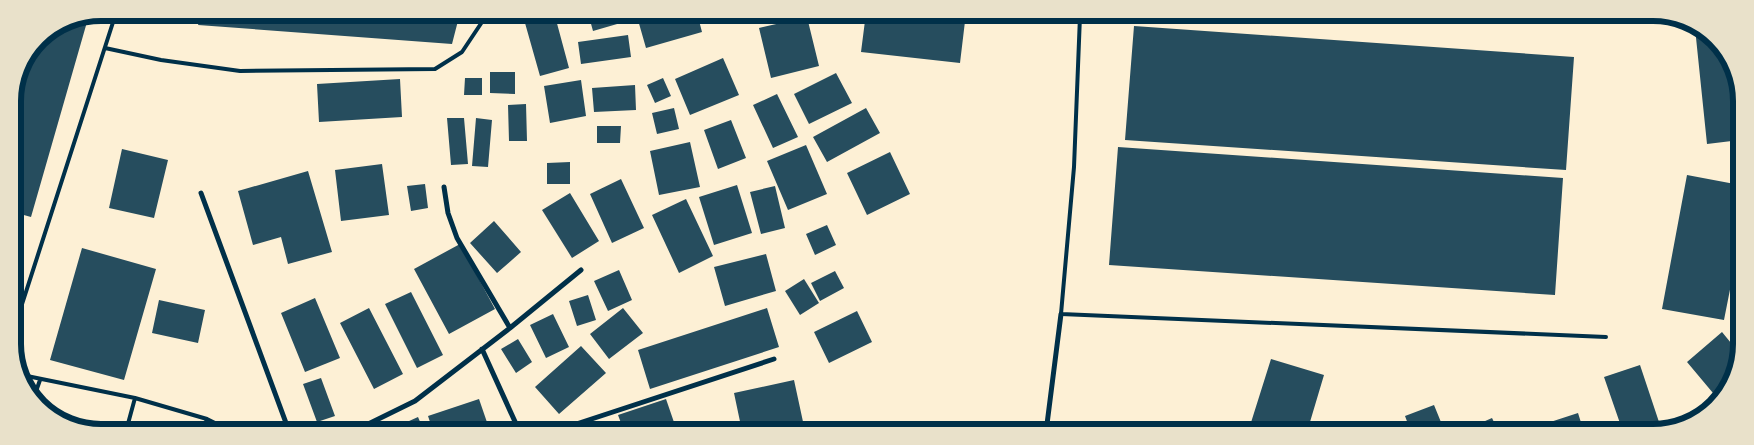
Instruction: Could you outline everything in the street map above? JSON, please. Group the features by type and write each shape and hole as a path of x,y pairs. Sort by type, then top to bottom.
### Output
{"street":[{"path":"444,187 448,213 457,238 510,328"},
{"path":"201,193 286,424"},
{"path":"368,424 415,401 510,328 581,270"},
{"path":"1047,424 1061,314"},
{"path":"482,349 516,424"},
{"path":"576,424 774,359"}],"lane":[{"path":"21,306 113,21"},
{"path":"105,48 161,60 240,71 435,69 462,52 483,21"},
{"path":"1080,21 1074,167 1061,314 1606,337"},
{"path":"28,377 135,398 207,419 217,424"},
{"path":"36,390 40,380"},
{"path":"128,424 135,398"},
{"path":"205,424 207,419"}],"building":[{"path":"199,21 458,21 452,44 198,25"},
{"path":"556,21 569,68 540,76 525,23"},
{"path":"590,21 624,21 624,22 593,31"},
{"path":"638,21 699,21 702,32 646,48"},
{"path":"790,21 808,21 819,66 771,78 759,28"},
{"path":"865,21 965,21 960,63 861,52"},
{"path":"87,23 31,217 21,214 21,96 24,81 35,57 45,45 71,27"},
{"path":"1134,26 1574,57 1566,170 1125,140"},
{"path":"1696,34 1709,45 1724,66 1731,86 1733,102 1733,141 1707,144"},
{"path":"628,35 631,57 581,64 578,42"},
{"path":"723,58 739,95 690,115 675,79"},
{"path":"490,72 515,72 515,94 490,93"},
{"path":"836,73 852,103 809,124 794,94"},
{"path":"465,78 482,78 482,95 464,95"},
{"path":"663,78 671,96 655,103 647,85"},
{"path":"400,79 402,117 319,122 317,84"},
{"path":"581,80 586,116 550,123 544,86"},
{"path":"635,85 636,110 594,112 592,88"},
{"path":"777,94 798,137 773,148 753,105"},
{"path":"526,104 527,141 509,141 508,105"},
{"path":"674,108 679,129 657,134 652,113"},
{"path":"866,108 880,133 827,162 813,137"},
{"path":"447,118 464,118 468,164 451,165"},
{"path":"476,118 492,120 488,167 472,166"},
{"path":"731,120 746,158 718,169 704,130"},
{"path":"597,126 621,126 620,143 597,143"},
{"path":"690,142 700,187 659,195 650,151"},
{"path":"806,145 827,194 788,210 767,161"},
{"path":"1118,147 1563,178 1555,295 1109,265"},
{"path":"122,149 168,160 154,218 109,208"},
{"path":"890,152 910,194 867,215 847,173"},
{"path":"570,162 570,184 547,184 547,163"},
{"path":"382,164 389,215 341,221 335,170"},
{"path":"308,171 332,252 288,264 281,237 253,245 238,191"},
{"path":"1687,175 1733,184 1733,274 1724,320 1662,309"},
{"path":"621,179 644,228 612,243 590,194"},
{"path":"425,184 428,208 411,211 407,186"},
{"path":"737,185 752,233 714,245 699,197"},
{"path":"775,186 785,228 761,234 750,192"},
{"path":"570,193 599,241 572,258 542,210"},
{"path":"686,199 713,256 679,273 652,215"},
{"path":"494,221 521,252 497,273 470,243"},
{"path":"827,225 836,245 815,255 806,234"},
{"path":"460,244 495,309 449,334 414,269"},
{"path":"82,248 156,269 124,380 50,360"},
{"path":"766,254 776,291 725,306 714,267"},
{"path":"619,270 632,300 608,311 594,281"},
{"path":"835,271 844,288 820,301 811,283"},
{"path":"804,279 819,303 800,315 785,291"},
{"path":"411,292 443,355 417,368 385,304"},
{"path":"588,295 596,320 577,326 569,301"},
{"path":"315,298 340,358 305,372 281,313"},
{"path":"159,300 205,310 198,343 152,333"},
{"path":"369,308 403,374 374,389 340,323"},
{"path":"623,308 643,333 609,359 590,334"},
{"path":"767,308 779,347 650,389 638,350"},
{"path":"857,311 872,342 829,363 814,332"},
{"path":"553,314 569,347 546,358 530,325"},
{"path":"1722,332 1733,345 1727,374 1714,394 1687,362"},
{"path":"518,339 532,362 516,373 501,349"},
{"path":"581,346 606,373 559,414 535,387"},
{"path":"1271,359 1324,375 1309,424 1251,424"},
{"path":"1640,365 1660,424 1620,424 1604,377"},
{"path":"321,378 335,416 317,422 303,384"},
{"path":"794,380 803,424 741,424 734,393"},
{"path":"479,399 488,424 431,424 428,416"},
{"path":"666,399 675,424 621,424 618,415"},
{"path":"1434,405 1442,424 1408,424 1405,416"},
{"path":"1578,413 1581,424 1544,424"},
{"path":"418,417 421,424 402,424"},
{"path":"1492,418 1495,424 1478,424"}]}
